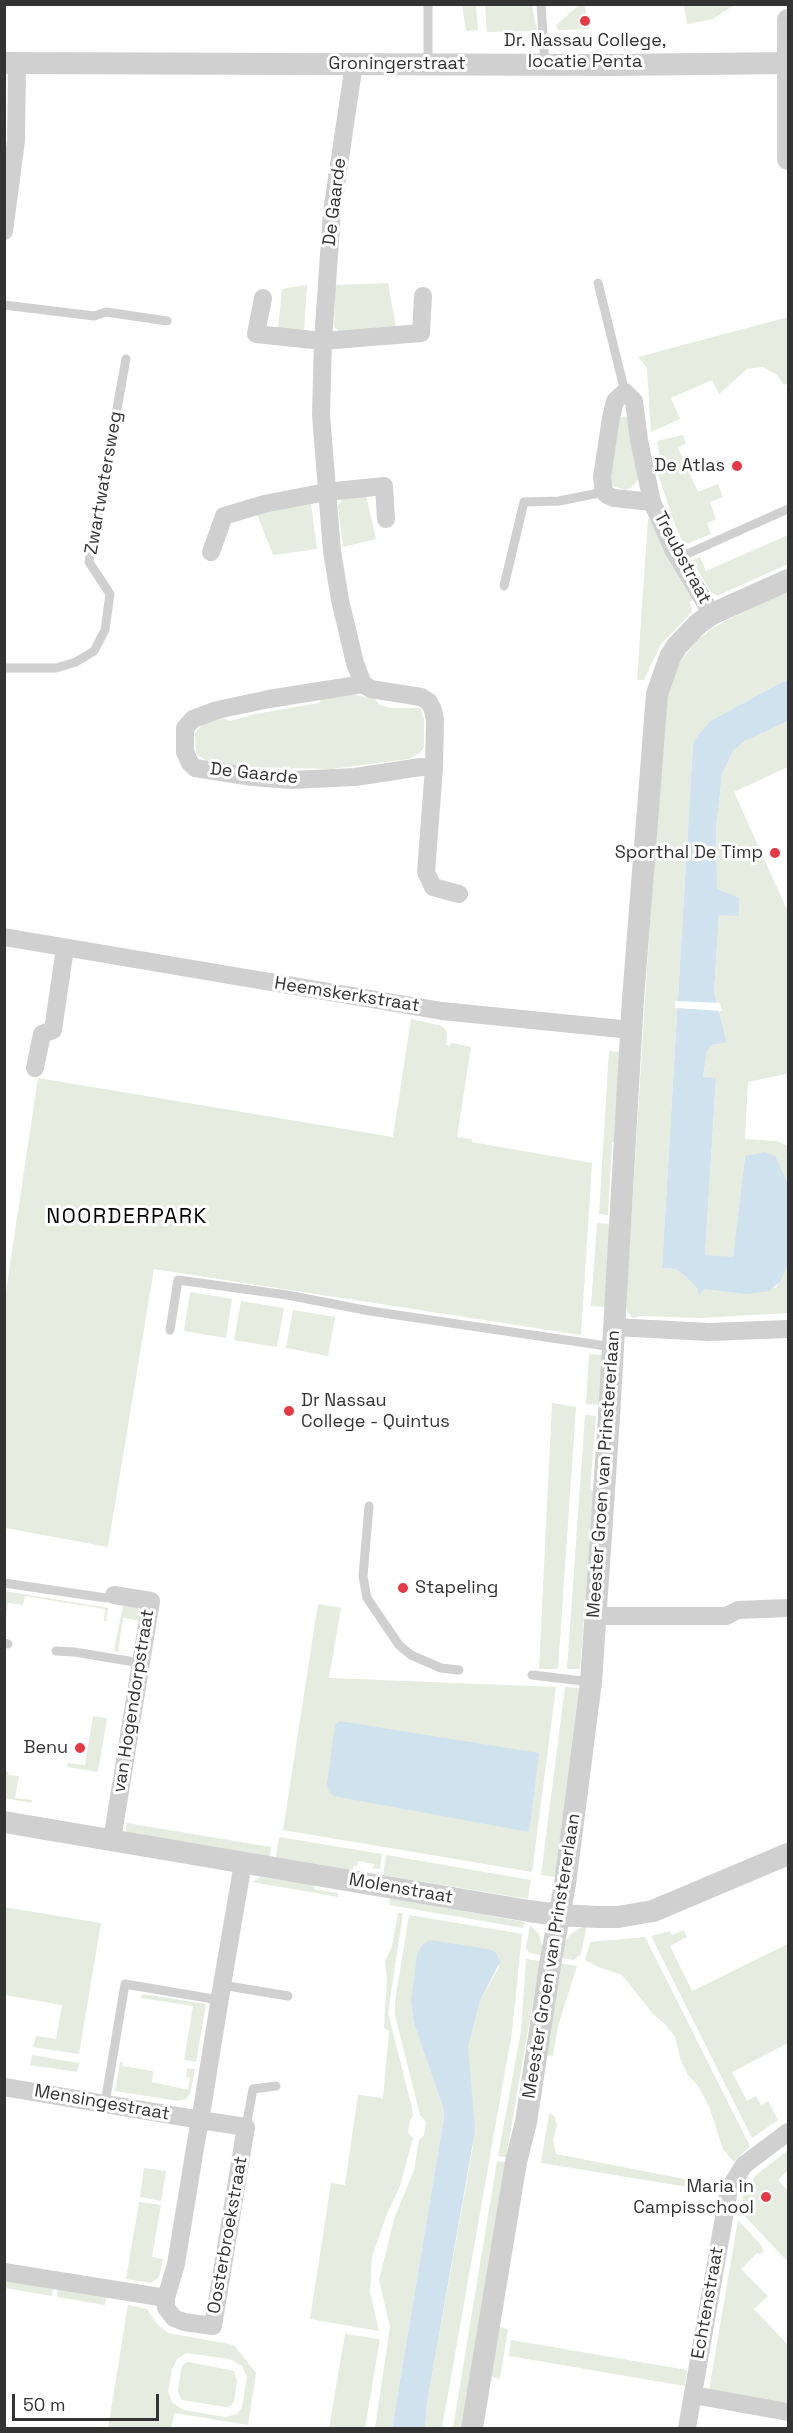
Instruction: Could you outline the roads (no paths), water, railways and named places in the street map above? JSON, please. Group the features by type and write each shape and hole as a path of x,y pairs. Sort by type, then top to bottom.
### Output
{"street":[{"path":"789,20 789,159"},
{"name":"Groningerstraat","path":"11,63 764,65 788,63"},
{"path":"4,231 16,141 11,63"},
{"name":"De Gaarde","path":"354,64 332,212 323,342 321,415 326,492 340,600 355,663 363,684 371,689 421,697 429,702 435,720 434,768 426,872 433,887 459,894"},
{"path":"262,298 256,334 323,342 421,333 423,296"},
{"path":"604,492 602,477 611,417 615,401 625,392"},
{"name":"Treubstraat","path":"625,392 634,401 639,440 652,502 678,558 712,614"},
{"path":"211,552 224,516 264,504 326,492 384,486 386,519"},
{"name":"Treubstraat","path":"604,492 614,498 652,502"},
{"name":"Meester Groen van Prinstererlaan","path":"472,2428 565,1884 591,1682 631,1030 657,693 665,668 677,646 699,623 712,614 789,579"},
{"name":"De Gaarde","path":"363,684 269,699 217,710 193,718 185,728 185,752 195,768 252,777 292,780 355,777 421,767 434,768"},
{"name":"Heemskerkstraat","path":"4,938 442,1011 631,1030"},
{"path":"35,1068 42,1034 53,1030 65,948"},
{"path":"613,1337 789,1329"},
{"name":"van Hogendorpstraat","path":"112,1840 151,1601 114,1595"},
{"path":"595,1616 726,1616 738,1610 789,1608"},
{"name":"Molenstraat","path":"4,1822 559,1915 618,1917 653,1911 789,1854"},
{"path":"4,2272 166,2298 176,2264 243,1863"},
{"name":"Mensingestraat","path":"4,2087 200,2120"},
{"path":"200,2120 246,2127"},
{"name":"Oosterbroekstraat","path":"166,2298 166,2308 174,2318 184,2322 213,2326 246,2127"},
{"name":"Echtenstraat","path":"687,2428 729,2189 744,2165 789,2132"},
{"path":"693,2395 789,2412"}],"lane":[{"path":"428,4 428,64"},
{"path":"542,4 545,64"},
{"path":"598,283 625,392"},
{"path":"4,305 94,316 106,312 166,321"},
{"name":"Zwartwatersweg","path":"4,668 56,668 76,662 94,651 105,630 110,594 89,562 126,359"},
{"path":"504,586 524,502 559,501 604,492"},
{"path":"678,558 789,509"},
{"path":"170,1330 178,1280 288,1295 370,1311 613,1337"},
{"path":"369,1506 363,1576 367,1599 399,1645 411,1655 441,1668 459,1670"},
{"name":"van Hogendorpstraat","path":"4,1583 106,1598 114,1595"},
{"path":"56,1651 141,1663"},
{"path":"532,1675 591,1682"},
{"path":"105,2103 125,1984 288,1996"},
{"path":"246,2127 253,2089 276,2086"}],"water":[{"path":"788,679 788,721 745,741 733,751 722,774 716,829 717,889 739,898 739,916 719,915 714,992 727,1042 712,1045 707,1051 703,1077 716,1078 705,1255 733,1257 745,1156 765,1152 776,1157 788,1184 788,1263 780,1282 769,1291 747,1294 704,1289 699,1296 697,1288 676,1269 662,1268 693,744 710,721"},
{"path":"339,1721 539,1753 529,1832 334,1796 329,1792 327,1784 335,1725"},
{"path":"430,1940 488,1949 496,1952 500,1962 480,2001 468,2047 475,2131 427,2403 425,2428 392,2428 444,2116 443,2107 414,2024 411,2003 417,1955 422,1945"}],"place":[{"name":"Dr. Nassau College, locatie Penta","path":"585,21"},
{"name":"De Atlas","path":"737,466"},
{"name":"Sporthal De Timp","path":"775,853"},
{"name":"Dr Nassau College - Quintus","path":"289,1411"},
{"name":"Stapeling","path":"403,1588"},
{"name":"Benu","path":"80,1748"},
{"name":"Maria in Campisschool","path":"766,2197"}],"district":[{"name":"NOORDERPARK","path":"127,1217"}]}
